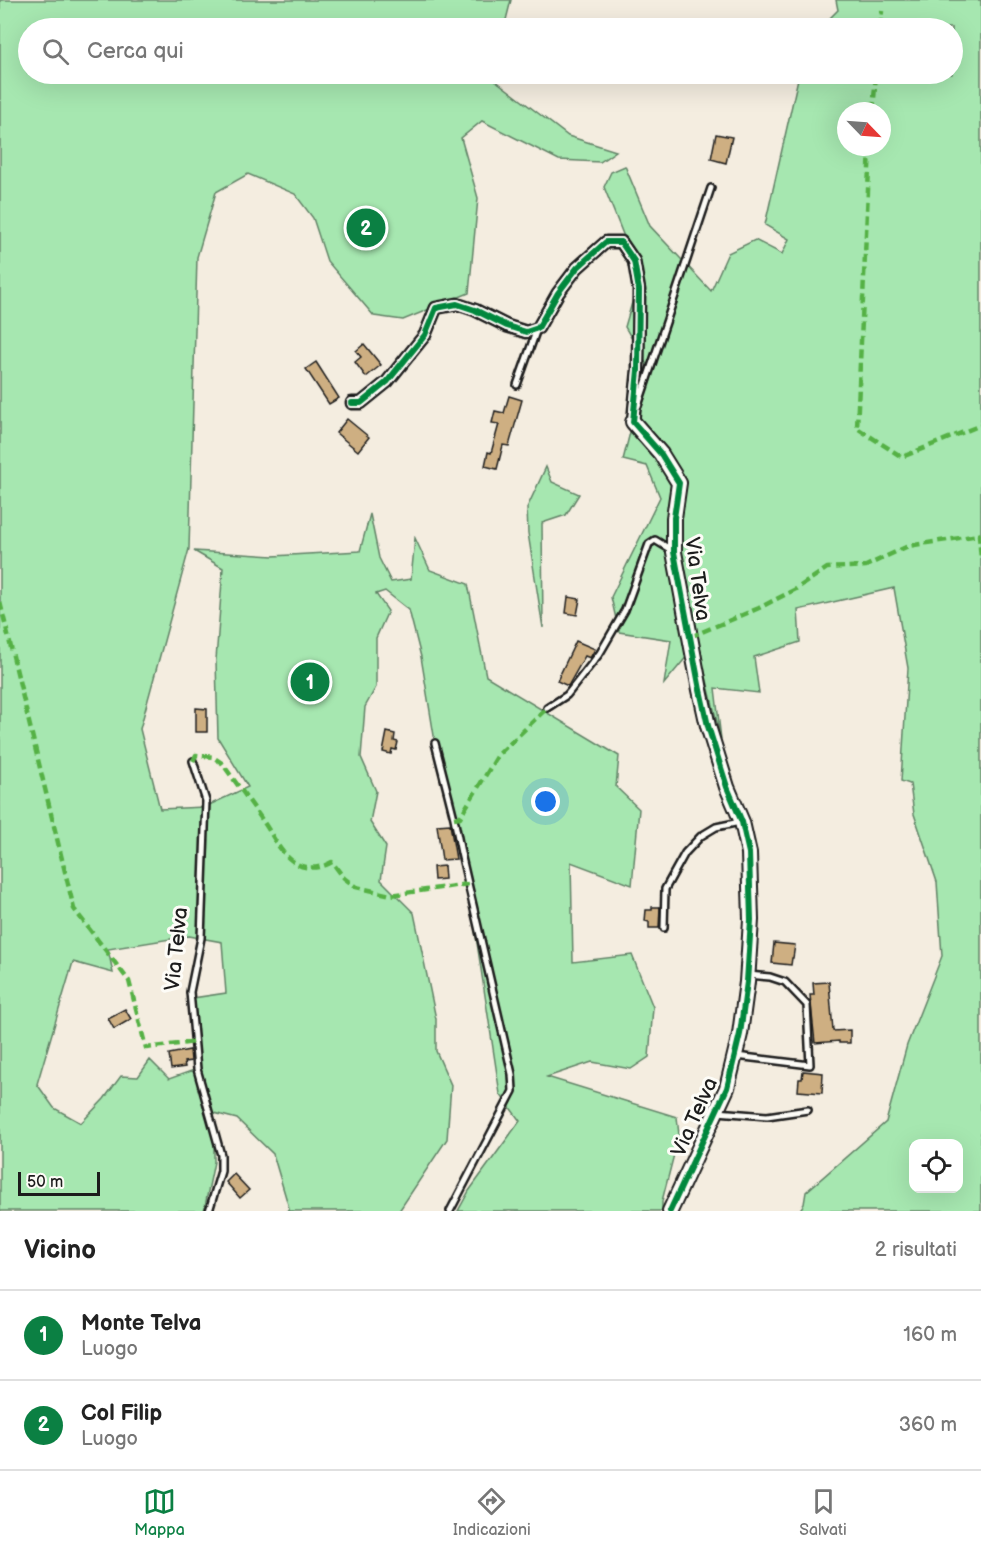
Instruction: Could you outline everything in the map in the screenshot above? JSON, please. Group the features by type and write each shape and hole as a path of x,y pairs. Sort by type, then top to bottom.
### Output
{"street":[{"path":"352,403 361,403 387,382 424,335 436,308 457,304 526,332 538,328 558,293 577,267 606,242 621,242 634,261 639,290 638,370 633,422"},
{"name":"Via Telva","path":"633,422 661,453 679,483 674,518 674,552 700,690 708,726 727,787 742,822 750,853 751,920 748,975 740,1034 727,1088 670,1211"}],"lane":[{"path":"633,422 711,188"},
{"path":"517,385 538,328"},
{"path":"547,708 567,694 600,653 626,610 649,544 655,540 674,552"},
{"path":"435,743 510,1064 513,1091 450,1211"},
{"name":"Via Telva","path":"193,761 206,801 201,938 190,992 197,1069 221,1163 221,1172 209,1211"},
{"path":"664,928 665,889 685,853 701,836 716,827 742,822"},
{"path":"735,1056 810,1065 807,1005 785,982 771,977 748,975"},
{"path":"716,1112 767,1116 808,1110"}],"green space":[{"path":"0,0 511,0 506,18 18,18 18,84 500,84 568,136 616,151 600,162 559,160 482,121 461,138 478,198 469,293 403,320 374,316 327,261 313,218 295,194 248,174 216,192 197,257 189,549 140,729 160,809 205,807 248,787 218,738 216,660 223,568 194,551 273,556 360,551 370,514 379,558 391,582 411,579 415,538 430,570 468,584 486,676 619,756 616,787 639,809 632,885 571,862 573,962 632,955 653,1007 649,1057 631,1069 592,1062 547,1077 677,1117 679,1135 662,1201 662,1211 458,1211 469,1191 520,1121 500,1094 468,884 440,772 421,657 409,610 385,591 376,594 388,611 376,638 376,687 365,707 361,757 376,791 370,822 386,847 381,880 414,913 436,1019 436,1051 451,1085 447,1139 399,1211 287,1211 289,1208 273,1154 237,1119 214,1113 214,1162 204,1211 0,1211","holes":["189,936 222,942 226,993 193,998 197,1069 169,1079 150,1060 138,1077 121,1076 104,1099 81,1123 54,1108 37,1084 73,962 113,973 108,949"]},
{"path":"836,0 981,0 981,1211 799,1211 804,1204 806,1192 886,1122 907,1045 942,956 937,882 914,814 910,784 901,781 908,668 894,588 798,610 800,642 754,657 759,693 715,688 721,739 698,643 664,684 671,640 619,632 611,597 660,497 647,466 623,460 647,365 625,327 633,299 643,284 604,187 611,172 625,166 650,226 711,291 728,253 755,240 782,254 789,239 765,225 797,84 963,84 963,18 830,18 838,10"},
{"path":"546,467 552,482 579,494 566,515 542,523 543,628 528,533 527,508"}],"building":[{"path":"716,134 732,137 726,163 711,159"},
{"path":"364,344 381,365 366,377 355,362 361,357 356,351"},
{"path":"316,362 339,398 329,404 306,369"},
{"path":"509,396 522,400 509,446 503,445 497,469 485,466 499,424 492,423 495,411 504,413"},
{"path":"347,419 369,437 358,451 336,433"},
{"path":"568,597 580,599 577,615 566,613"},
{"path":"576,641 595,649 590,658 585,656 568,686 557,681"},
{"path":"196,708 207,709 207,732 196,732"},
{"path":"387,732 395,734 394,741 398,742 396,750 392,749 391,754 383,752"},
{"path":"450,824 456,859 442,860 437,825"},
{"path":"444,866 445,879 434,880 433,867"},
{"path":"652,907 660,907 659,928 649,928 649,922 645,921 646,910 652,910"},
{"path":"774,943 795,945 791,965 772,963"},
{"path":"829,982 833,1031 850,1030 850,1043 839,1043 839,1041 815,1043 810,995 814,995 813,983"},
{"path":"125,1009 131,1019 114,1029 108,1018"},
{"path":"190,1050 191,1061 184,1062 185,1067 171,1069 169,1054"},
{"path":"803,1071 823,1073 822,1093 798,1091 799,1079 802,1079"},
{"path":"234,1174 249,1190 240,1198 226,1182"}],"marked path":[{"path":"881,18 882,11"},
{"path":"874,102 875,84"},
{"path":"870,156 857,428 902,457 981,425"},
{"path":"981,534 979,535 981,559"},
{"path":"690,637 759,608 796,589 827,568 866,566 908,546 979,535"},
{"path":"0,602 74,909 129,981 146,1048 195,1042"},
{"path":"454,818 460,817 498,755 547,708"},
{"path":"193,761 196,755 213,757 222,763 282,851 301,866 314,868 332,862 344,878 356,887 391,895 468,884"}],"cycle path":[{"path":"352,403 361,403 387,382 425,335 436,308 457,304 526,332 538,328 558,293 577,268 606,242 621,242 634,261 639,290 638,370 633,422 661,454 679,483 674,518 674,552 700,690 708,726 727,787 742,822 749,853 751,920 747,982 740,1034 727,1088 670,1211"}],"place":[{"name":"Col Filip","path":"366,228"},
{"name":"Monte Telva","path":"310,682"}]}
